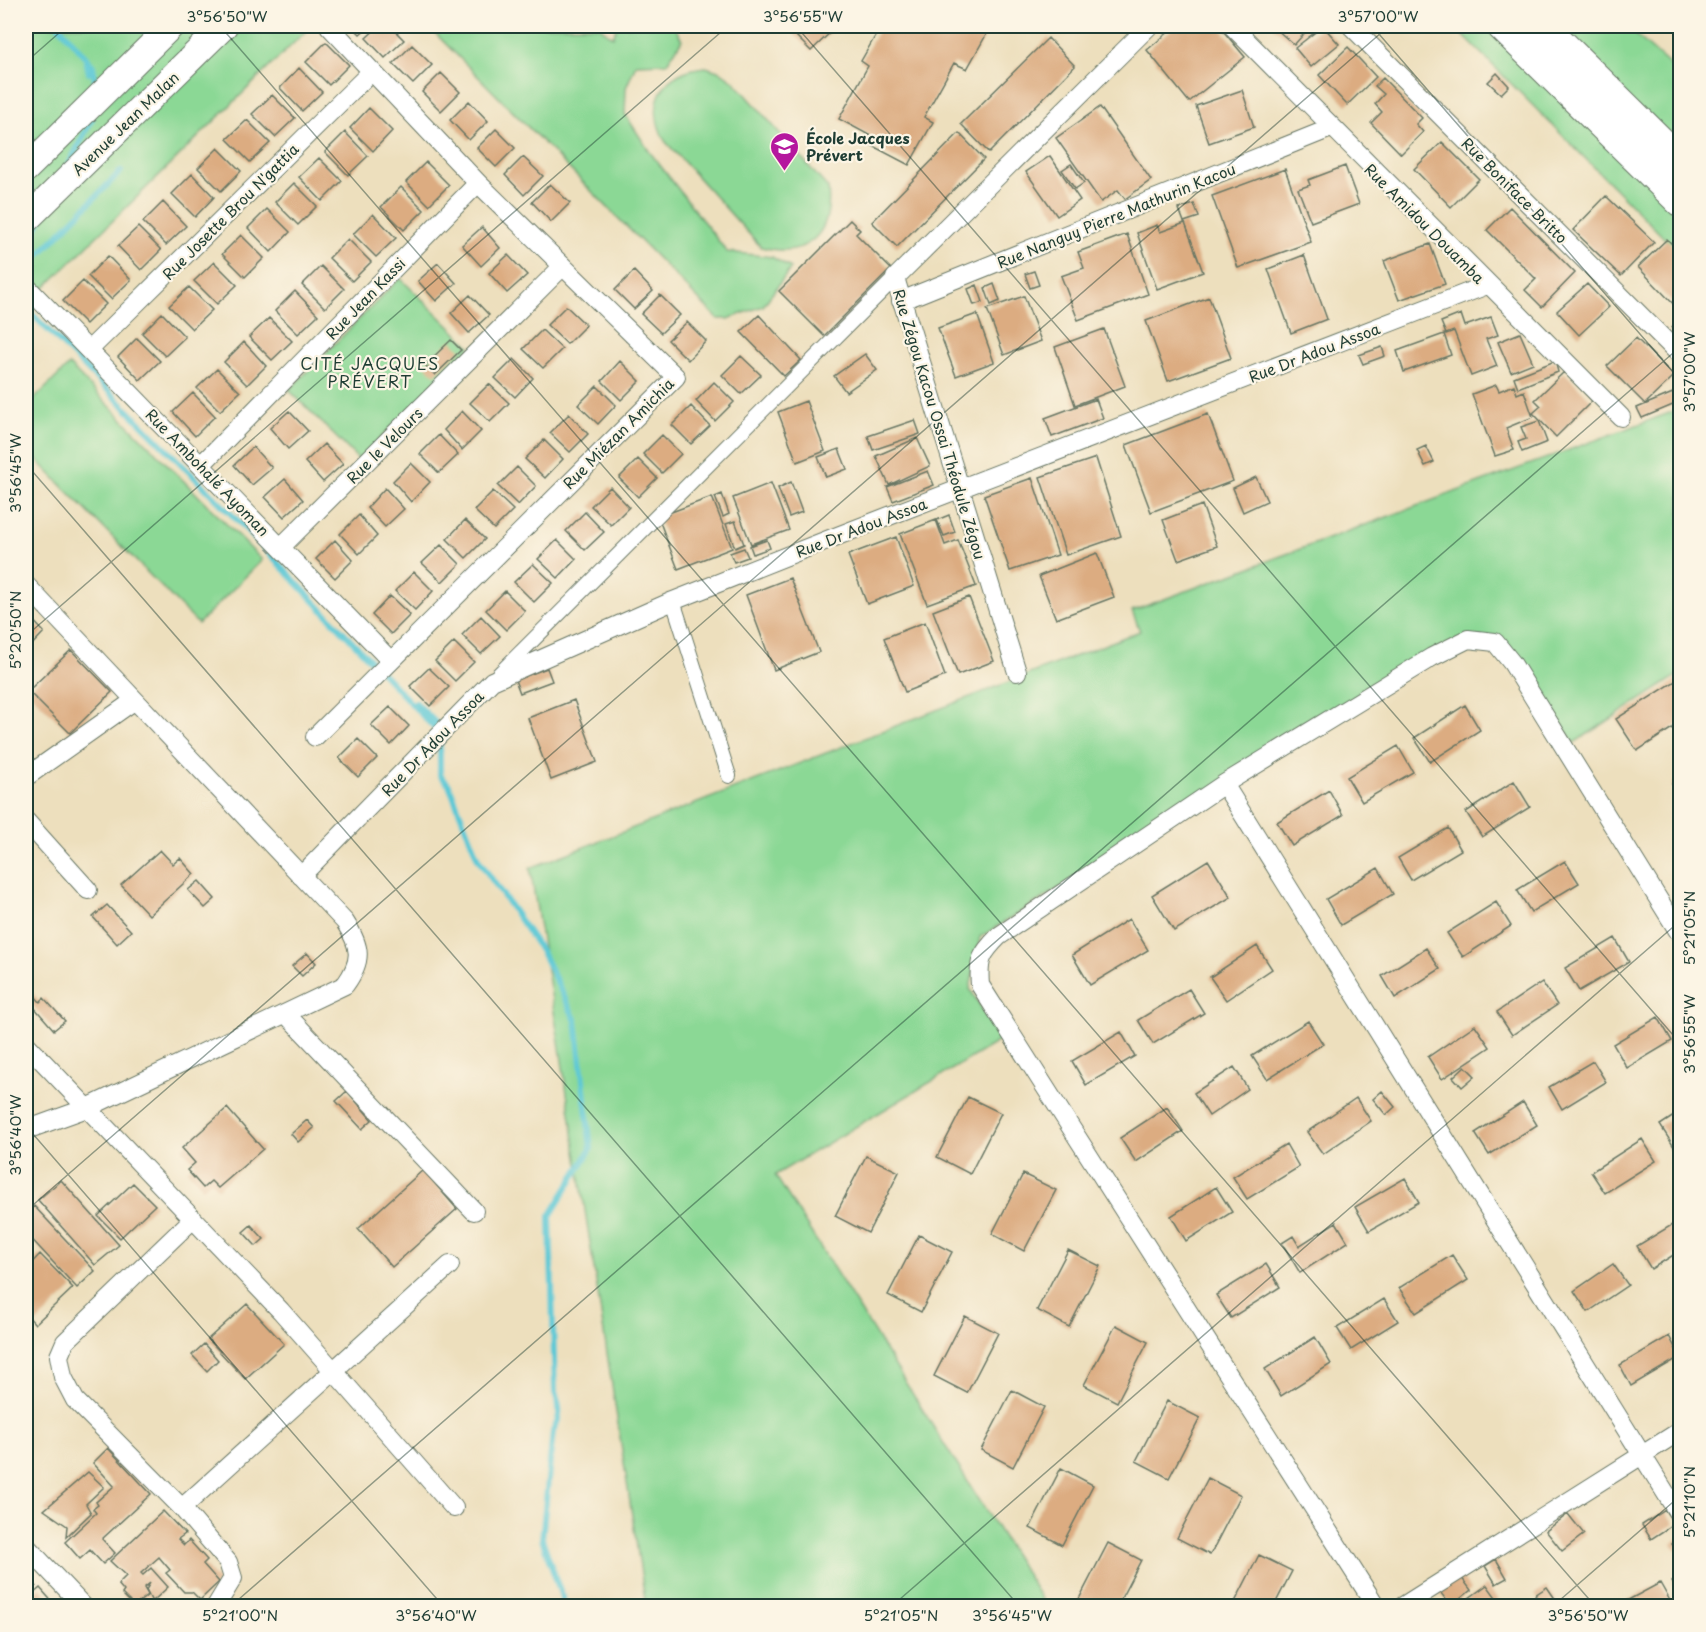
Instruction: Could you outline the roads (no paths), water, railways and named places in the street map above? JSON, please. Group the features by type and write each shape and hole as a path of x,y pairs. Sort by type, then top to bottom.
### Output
{"highway":[{"path":"1502,26 1680,201"},
{"path":"1543,26 1680,161"}],"main road":[{"path":"26,169 171,26"},
{"name":"Avenue Jean Malan","path":"26,220 224,26"}],"street":[{"name":"Rue Miézan Amichia","path":"315,737 676,377 477,183 329,26"},
{"name":"Rue Zégou Kacou Ossai Théodule Zégou","path":"1017,672 895,278 1149,26"},
{"name":"Rue Amidou Douamba","path":"1232,26 1487,285 1621,417"},
{"name":"Rue Boniface Britto","path":"1351,26 1680,355"},
{"name":"Rue Josette Brou N'gattia","path":"89,350 372,72"},
{"name":"Rue Nanguy Pierre Mathurin Kacou","path":"902,301 1331,128"},
{"name":"Rue Jean Kassi","path":"201,465 477,183"},
{"name":"Rue le Velours","path":"281,547 563,266"},
{"path":"492,681 895,278"},
{"name":"Rue Dr Adou Assoa","path":"301,876 492,681 673,602 1487,285"},
{"name":"Rue Ambohalé Ayoman","path":"26,286 390,660"},
{"path":"26,585 345,922 358,942 357,969 345,985 87,1108 26,1130"},
{"path":"673,602 729,776"},
{"path":"1376,1606 980,986 979,966 984,950 999,936 1224,784 1432,657 1468,639 1495,642 1512,663 1680,934"},
{"path":"26,777 135,700"},
{"path":"1224,784 1680,1515"},
{"path":"26,821 88,890"},
{"path":"286,1014 474,1210"},
{"path":"26,1044 282,1311 454,1508"},
{"path":"193,1219 65,1342 59,1356 63,1377 75,1400 182,1508 228,1562 233,1578 216,1606"},
{"path":"182,1508 450,1265"},
{"path":"1403,1606 1680,1431"},
{"path":"26,1546 83,1606"}],"waterway":[{"path":"59,26 93,66 96,90"},
{"path":"86,59 89,73"},
{"path":"69,164 92,119"},
{"path":"26,268 121,171"},
{"path":"26,250 40,221"},
{"path":"26,308 241,524 440,734 440,775 449,785 478,859 542,952 576,1021 591,1149 550,1216 555,1393 559,1412 553,1431 542,1539 565,1606"},
{"path":"416,703 437,724"}],"place":[{"name":"École Jacques Prévert","path":"785,172"}],"district":[{"name":"CITÉ JACQUES PRÉVERT","path":"370,372"}]}
